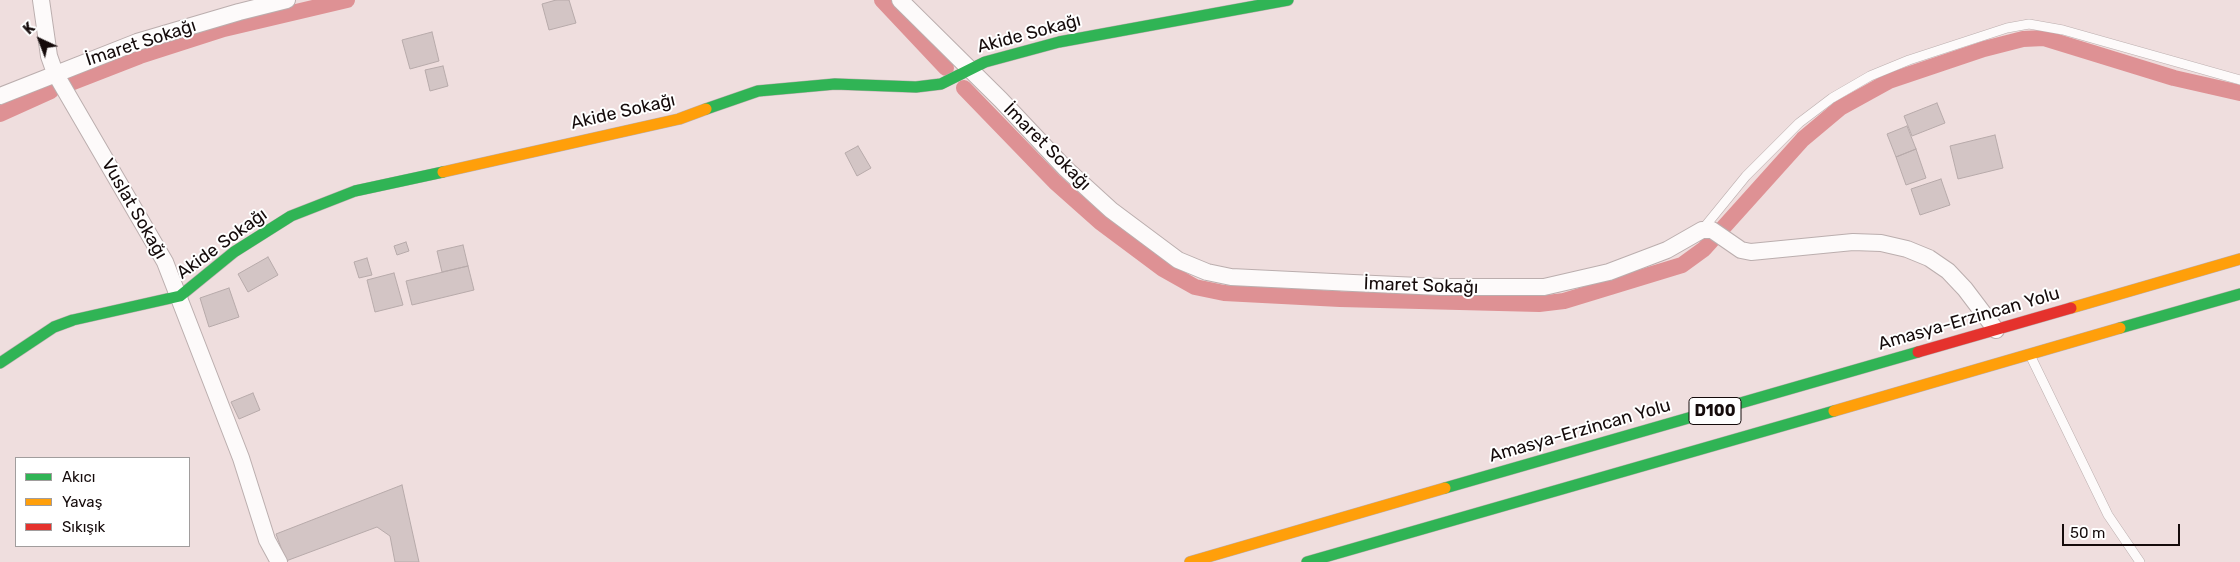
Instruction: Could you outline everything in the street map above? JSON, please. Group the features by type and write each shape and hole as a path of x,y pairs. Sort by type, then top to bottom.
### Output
{"main road":[{"name":"Akide Sokağı","path":"0,363 54,327 74,320 180,296 234,252 266,230 292,216 355,191 678,119 758,91 836,84 916,87 941,84 985,62 1059,42 1288,0"},
{"name":"Amasya-Erzincan Yolu","path":"1190,562 2240,259"},
{"name":"D100","path":"1307,562 2240,294"}],"street":[{"name":"Vuslat Sokağı","path":"40,0 49,56 55,73 149,232 180,296 241,458 267,540 279,562"},
{"name":"İmaret Sokağı","path":"0,96 137,42 238,12 287,0"},
{"name":"İmaret Sokağı","path":"900,0 1065,168 1111,210 1178,260 1207,272 1231,277 1363,284 1489,288 1544,287 1575,281 1641,261 1707,230"},
{"path":"1707,230 1741,250 1751,252 1853,242 1881,243 1907,249 1929,258 1948,271 1965,289 1996,330"}],"lane":[{"path":"1707,230 1759,162 1799,123 1832,98 1870,76 1909,60 2007,28 2029,24 2063,30 2240,80"},
{"path":"2029,354 2108,515 2140,562"}],"building":[{"path":"556,0 569,0 576,23 549,30 542,4"},
{"path":"432,32 439,61 410,69 402,40"},
{"path":"443,66 448,86 430,91 425,70"},
{"path":"1937,103 1945,123 1912,136 1904,116"},
{"path":"1907,126 1916,149 1896,157 1887,134"},
{"path":"1995,135 2003,168 1958,179 1950,146"},
{"path":"858,146 871,168 857,176 845,153"},
{"path":"1916,149 1926,178 1906,185 1896,157"},
{"path":"1941,179 1950,205 1920,215 1911,189"},
{"path":"406,242 409,251 397,255 394,246"},
{"path":"463,245 468,266 442,272 437,251"},
{"path":"268,257 278,275 248,292 238,274"},
{"path":"367,258 372,275 359,278 354,262"},
{"path":"468,266 474,290 412,305 406,281"},
{"path":"394,273 403,305 375,312 367,280"},
{"path":"229,288 239,317 209,327 200,298"},
{"path":"253,393 260,410 239,419 231,402"},
{"path":"402,485 419,562 395,562 390,536 377,527 286,561 276,534"}],"waterway":[{"path":"68,84 140,56 224,29 347,0"},
{"path":"882,0 946,68"},
{"path":"964,88 1055,182 1100,222 1163,269 1195,287 1224,293 1340,299 1539,304 1564,301 1682,265 1704,249 1803,139 1840,108 1889,81 1984,49 2023,39 2044,38 2174,78 2240,93"},
{"path":"0,114 51,91"}],"traffic: fast":[{"path":"706,109 758,91 835,84 916,87 941,84 985,62 1059,42 1288,0"},
{"path":"0,363 54,327 73,320 180,296 234,252 291,216 355,191 443,172"},
{"path":"2120,328 2240,294"},
{"path":"1445,488 1918,352"},
{"path":"1307,562 1834,411"}],"traffic: slow":[{"path":"443,172 679,119 706,109"},
{"path":"2071,308 2240,259"},
{"path":"1834,411 2120,328"},
{"path":"1190,562 1445,488"}],"traffic: jam":[{"path":"1918,352 2071,308"}]}
